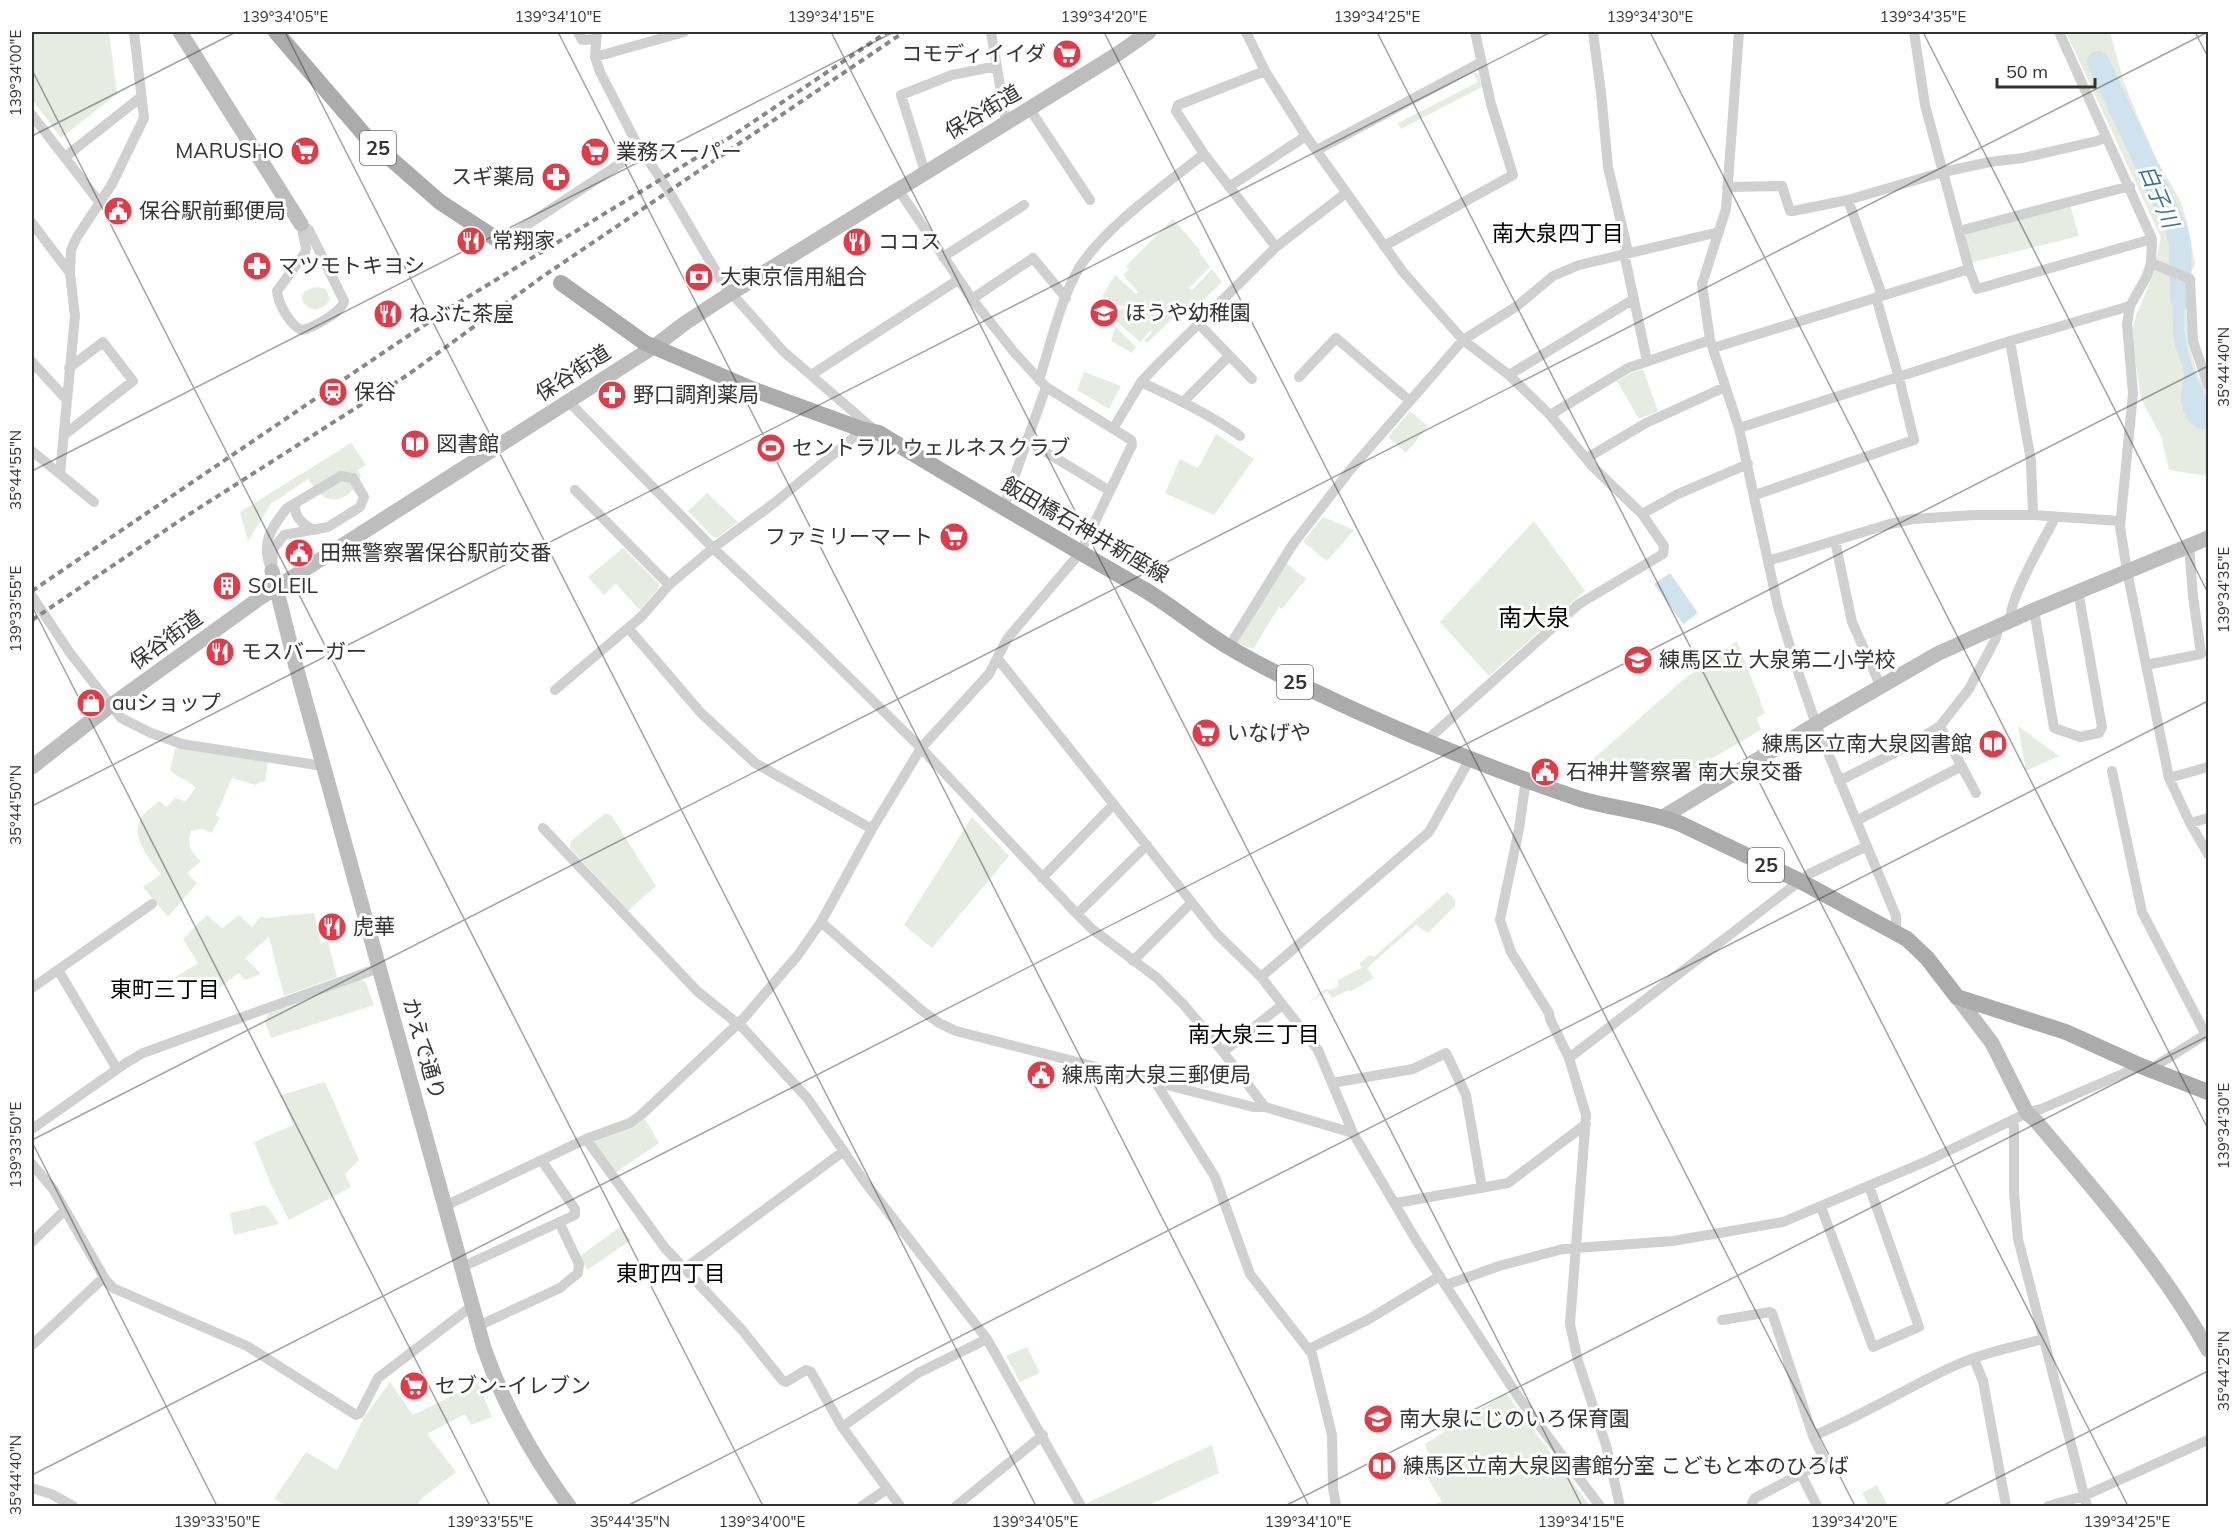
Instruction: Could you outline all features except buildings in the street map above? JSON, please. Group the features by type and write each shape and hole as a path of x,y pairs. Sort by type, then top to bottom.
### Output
{"main road":[{"name":"25","path":"276,32 368,139 440,202 501,242"},
{"name":"飯田橋石神井新座線","path":"561,283 645,343 752,389 879,433 1003,509 1147,592 1229,647 1308,688 1470,759 1526,779"},
{"name":"25","path":"1526,779 1609,807 1664,817 1800,881 1916,946 1957,997"},
{"path":"1957,997 2066,1032 2145,1068 2208,1092"}],"street":[{"path":"60,474 75,316 70,273 71,250 112,184 144,118 134,32"},
{"path":"180,32 301,224 305,253 277,291 283,308 293,325 302,330 341,308 344,301 309,230 301,224"},
{"path":"596,57 684,32"},
{"path":"992,32 1006,122"},
{"name":"保谷街道","path":"32,767 110,706 276,587 655,346 731,292 1149,32"},
{"path":"1246,32 1265,71 1306,135 1420,293 1463,340 1509,375 1550,415 1593,467 1642,514 1664,546 1663,554 1579,604 1426,740"},
{"path":"1384,246 1513,175 1480,63 1475,32"},
{"path":"1593,32 1608,167 1647,361"},
{"path":"1739,32 1725,209 1702,284 1712,344 1739,428 1784,629 1816,724 1865,842 1865,847 1896,916 1896,933"},
{"path":"1914,32 1925,105 1974,287 1979,289 2152,239"},
{"path":"2059,32 2152,239 2151,263 2147,276 2130,306 2126,330 2133,393 2120,521 2127,571 2169,778 2190,823 2208,854"},
{"path":"555,690 644,615 669,585 713,548 773,504 852,439 863,426 812,375 783,351 724,285 667,188 641,150 600,72 596,57 596,35 580,36"},
{"path":"1317,150 1480,63"},
{"path":"925,172 901,95 952,75 997,66"},
{"path":"1265,71 1178,105 1176,111 1204,154 1276,247"},
{"path":"65,157 141,97"},
{"path":"1029,108 1090,200"},
{"path":"32,115 100,203"},
{"path":"1229,187 1306,135"},
{"path":"1727,187 1782,186 1787,207 1793,211 1848,200 1943,172 2023,158 2106,137"},
{"path":"501,242 641,150"},
{"path":"1003,509 1026,440 1066,298 1079,268 1105,237 1146,200 1204,154"},
{"path":"1959,231 2130,186"},
{"path":"445,1206 586,1139 618,1128 640,1115 737,1024 798,955 821,922 872,829 921,748 990,674 1007,639 1080,553 1132,445 1131,440 1042,384 972,299 898,189"},
{"path":"1113,429 1141,382 1198,323 1276,247 1346,193"},
{"path":"1755,495 1911,442 1914,436 1879,296 1848,200"},
{"path":"943,257 1024,205"},
{"path":"32,223 70,273"},
{"path":"1229,647 1293,544 1351,469 1463,340 1517,306 1553,276 1579,265 1719,232"},
{"path":"972,299 1033,258 1066,298"},
{"path":"2151,263 2190,279 2193,341 2208,385"},
{"path":"1550,415 1628,368 1647,361 1969,269"},
{"path":"812,375 958,280"},
{"path":"1509,375 1634,299"},
{"path":"1739,428 2010,341 2130,306"},
{"path":"1198,323 1252,379"},
{"path":"1299,377 1336,338 1410,401"},
{"path":"2010,341 2031,460 2033,515"},
{"path":"64,435 133,381 103,342 69,368"},
{"path":"1183,402 1228,356"},
{"path":"32,362 66,399"},
{"path":"1141,382 1183,402 1240,436"},
{"path":"1587,459 1646,423 1725,387"},
{"path":"568,401 713,548 921,748 1077,914 1157,978 1184,1005 1265,1107"},
{"path":"1026,440 1110,491"},
{"path":"32,451 94,501"},
{"path":"1642,514 1678,494 1748,464"},
{"path":"341,477 353,478 364,497 360,507 328,527 284,534 273,549 272,571 265,550 267,539 281,515 296,503 341,477"},
{"path":"575,490 669,585"},
{"path":"296,503 294,508 297,516 303,524 314,530"},
{"path":"1768,561 1892,523 1913,519 1974,515 2033,515 2120,521"},
{"path":"2012,620 2010,613 2022,583 2055,518"},
{"path":"1664,817 1816,724 1937,654 2078,591 2208,538"},
{"path":"1835,541 1851,622 1881,687"},
{"path":"2146,665 2201,654 2189,545"},
{"name":"かえで通り","path":"272,571 323,766 472,1306 496,1383 530,1449 569,1506"},
{"path":"2034,610 2054,729 2080,737 2099,733 2102,727 2078,591"},
{"path":"32,596 70,653 121,718 151,733 182,744 323,766"},
{"path":"1839,781 1910,745 1940,726 1969,689 1995,640 1996,627"},
{"path":"629,628 700,712 755,763 872,829"},
{"path":"998,659 1147,844 1191,903 1217,934 1261,977 1317,1050 1353,1133 1401,1215 1530,1414 1599,1506"},
{"path":"1940,726 1976,793"},
{"path":"1261,977 1429,832 1470,759"},
{"path":"1856,821 1962,766"},
{"path":"2169,778 2208,767"},
{"path":"1309,1349 1443,1281 1563,1249 1640,1244 1783,1222 1869,1186 2012,1122 2027,1113 2145,1068 2207,1034 2142,914 2112,771"},
{"path":"1526,779 1520,829 1500,920 1510,952 1549,1013 1569,1058 1586,1114 1570,1324 1578,1361 1606,1445 1620,1506"},
{"path":"1042,878 1114,804"},
{"path":"2190,823 2208,818"},
{"path":"543,828 697,992 744,1028 808,1099 864,1181 987,1339 1081,1506"},
{"path":"1077,914 1147,844"},
{"path":"1569,1058 1809,874 1865,847"},
{"path":"1133,961 1191,903"},
{"path":"32,988 152,904"},
{"path":"821,922 921,1010 939,1023 956,1031 1253,1107 1265,1107 1353,1133"},
{"path":"32,1129 143,1053 379,968"},
{"path":"58,970 117,1069"},
{"path":"1957,997 1992,1043 2027,1113 2083,1177 2176,1297 2208,1350"},
{"path":"1223,1052 1282,1005"},
{"path":"1332,1083 1413,1069 1446,1053 1466,1095 1482,1188"},
{"path":"1156,1083 1215,1177 1250,1274 1309,1349 1332,1435 1333,1488 1336,1506"},
{"path":"2012,1122 2018,1239 2085,1501"},
{"path":"1396,1203 1508,1183 1586,1124"},
{"path":"586,1139 665,1248 742,1330 784,1382 806,1370 811,1372 842,1427 900,1506"},
{"path":"684,1269 844,1151"},
{"path":"462,1267 575,1215 576,1212 543,1161"},
{"path":"32,1164 53,1189 105,1279 113,1288 247,1346 356,1415 360,1413 378,1378 472,1306"},
{"path":"1821,1207 1873,1347 1919,1327 1869,1186"},
{"path":"32,1242 65,1210"},
{"path":"478,1326 560,1288 578,1273 579,1264 559,1222"},
{"path":"32,1345 105,1279"},
{"path":"1722,1320 1772,1313 1813,1436 1825,1461 1755,1498 1752,1503 1754,1506"},
{"path":"842,1427 918,1373 987,1339"},
{"path":"1813,1436 1842,1424 1955,1365 2043,1339"},
{"path":"1974,1359 1983,1381 2006,1506"},
{"path":"956,1506 1043,1435"},
{"path":"2048,1506 2085,1501 2208,1440"},
{"path":"1800,1474 1817,1506"},
{"path":"32,1488 51,1494 72,1506"},
{"path":"862,1506 887,1489"}],"shaded area":[{"path":"32,32 109,32 117,94 61,138 32,99"},
{"path":"2066,32 2110,32 2124,82 2139,119 2157,160 2181,202 2195,264 2186,283 2189,341 2196,371 2208,394 2208,476 2169,470 2161,436 2141,399 2131,332 2152,278 2161,238"},
{"path":"1473,72 1479,75 1482,87 1401,129 1398,123 1478,82"},
{"path":"2070,205 2079,236 1970,263 1964,237 1966,233"},
{"path":"1173,219 1200,250 1199,252 1210,267 1189,288 1192,290 1212,269 1222,282 1186,317 1173,318 1147,343 1144,341 1152,332 1150,331 1140,342 1115,320 1117,311 1126,307 1109,302 1102,296 1115,275 1136,294 1138,292 1123,275 1129,269 1126,266"},
{"path":"318,287 326,289 330,300 323,307 310,308 302,299 303,294"},
{"path":"1115,326 1136,347 1132,353 1111,341"},
{"path":"1643,369 1658,411 1639,419 1617,381"},
{"path":"1084,372 1121,386 1109,409 1077,390"},
{"path":"1410,411 1428,426 1406,453 1388,437"},
{"path":"1216,434 1254,459 1214,515 1165,493 1180,459 1198,468"},
{"path":"351,443 366,465 358,470 361,476 352,491 338,499 326,498 308,479 271,504 248,541 240,512"},
{"path":"707,493 738,522 718,537 713,537 688,511"},
{"path":"1323,517 1354,530 1327,561 1303,542"},
{"path":"1534,521 1585,591 1489,676 1440,622"},
{"path":"623,548 659,584 658,589 640,610 616,584 604,595 588,577"},
{"path":"1285,562 1306,579 1282,609 1279,607 1253,649 1238,643"},
{"path":"1737,641 1765,713 1757,718 1761,730 1685,774 1666,782 1663,777 1646,784 1637,774 1633,775 1627,771 1618,770 1602,784 1586,780 1582,769 1684,679"},
{"path":"2018,726 2059,756 2026,771"},
{"path":"176,746 268,760 265,782 256,785 232,778 216,815 220,818 211,833 203,829 191,831 190,848 201,861 187,873 197,883 168,917 143,887 161,874 140,842 138,829 143,816 159,801 167,807 175,798 185,801 196,788 170,770"},
{"path":"604,814 611,815 656,886 628,911 570,848 571,841"},
{"path":"972,817 1009,856 932,948 904,925"},
{"path":"1447,892 1455,900 1455,906 1428,933 1416,925 1367,968 1374,978 1350,992 1349,990 1332,998 1327,991 1308,1003 1325,989 1331,990 1338,986 1338,980 1361,968 1360,963 1370,955 1374,957"},
{"path":"314,913 321,943 328,942 337,977 284,996 269,937 245,958 261,974 245,980 239,973 219,988 193,978 179,986 175,977 198,963 183,939 207,915 222,928 239,915 252,927 261,916 265,918"},
{"path":"359,980 365,981 374,1005 271,1038 265,1022 269,1013"},
{"path":"325,1082 359,1160 345,1174 351,1187 289,1220 272,1187 254,1142 293,1125 283,1099 278,1096"},
{"path":"645,1119 659,1143 615,1173 594,1142 633,1127"},
{"path":"264,1205 269,1208 279,1224 234,1235 230,1213"},
{"path":"620,1227 631,1240 587,1270 580,1256"},
{"path":"1027,1347 1040,1373 1020,1382 1006,1356"},
{"path":"390,1382 413,1415 478,1383 492,1417 471,1425 465,1414 427,1434 456,1472 422,1498 417,1506 288,1506 274,1499 306,1452 337,1470 365,1416"},
{"path":"1506,1393 1590,1506 1428,1506 1442,1502 1421,1467 1431,1461 1425,1444"},
{"path":"1212,1445 1219,1473 1147,1506 1088,1506 1087,1503"},
{"path":"1877,1485 1888,1506 1869,1506 1862,1493"}],"water":[{"path":"2173,275 2184,279 2184,330 2194,373 2208,400 2208,429 2198,428 2189,422 2182,406 2184,372 2174,341"},
{"path":"1670,573 1698,613 1683,624 1654,584"}],"waterway":[{"name":"白子川","path":"2098,62 2176,228 2180,243 2181,299"}],"railway":[{"path":"32,591 453,306 732,136 887,32"},
{"path":"32,620 185,517 409,374 542,277 904,32"}],"place":[{"name":"コモディイイダ","path":"1067,54"},
{"name":"MARUSHO","path":"305,151"},
{"name":"業務スーパー","path":"595,152"},
{"name":"スギ薬局","path":"556,177"},
{"name":"保谷駅前郵便局","path":"118,211"},
{"name":"常翔家","path":"471,241"},
{"name":"ココス","path":"857,242"},
{"name":"マツモトキヨシ","path":"257,266"},
{"name":"大東京信用組合","path":"699,277"},
{"name":"ほうや幼稚園","path":"1104,313"},
{"name":"ねぶた茶屋","path":"388,314"},
{"name":"保谷","path":"333,392"},
{"name":"野口調剤薬局","path":"612,395"},
{"name":"図書館","path":"415,444"},
{"name":"セントラル ウェルネスクラブ","path":"771,448"},
{"name":"ファミリーマート","path":"954,537"},
{"name":"田無警察署保谷駅前交番","path":"299,553"},
{"name":"SOLEIL","path":"227,586"},
{"name":"モスバーガー","path":"220,652"},
{"name":"練馬区立 大泉第二小学校","path":"1638,660"},
{"name":"auショップ","path":"91,703"},
{"name":"いなげや","path":"1206,733"},
{"name":"練馬区立南大泉図書館","path":"1993,744"},
{"name":"石神井警察署 南大泉交番","path":"1545,772"},
{"name":"虎華","path":"332,927"},
{"name":"練馬南大泉三郵便局","path":"1041,1075"},
{"name":"セブン-イレブン","path":"414,1386"},
{"name":"南大泉にじのいろ保育園","path":"1378,1419"},
{"name":"練馬区立南大泉図書館分室 こどもと本のひろば","path":"1382,1466"}],"district":[{"name":"南大泉四丁目","path":"1558,233"},
{"name":"南大泉","path":"1534,618"},
{"name":"東町三丁目","path":"165,989"},
{"name":"南大泉三丁目","path":"1254,1034"},
{"name":"東町四丁目","path":"671,1273"}]}
